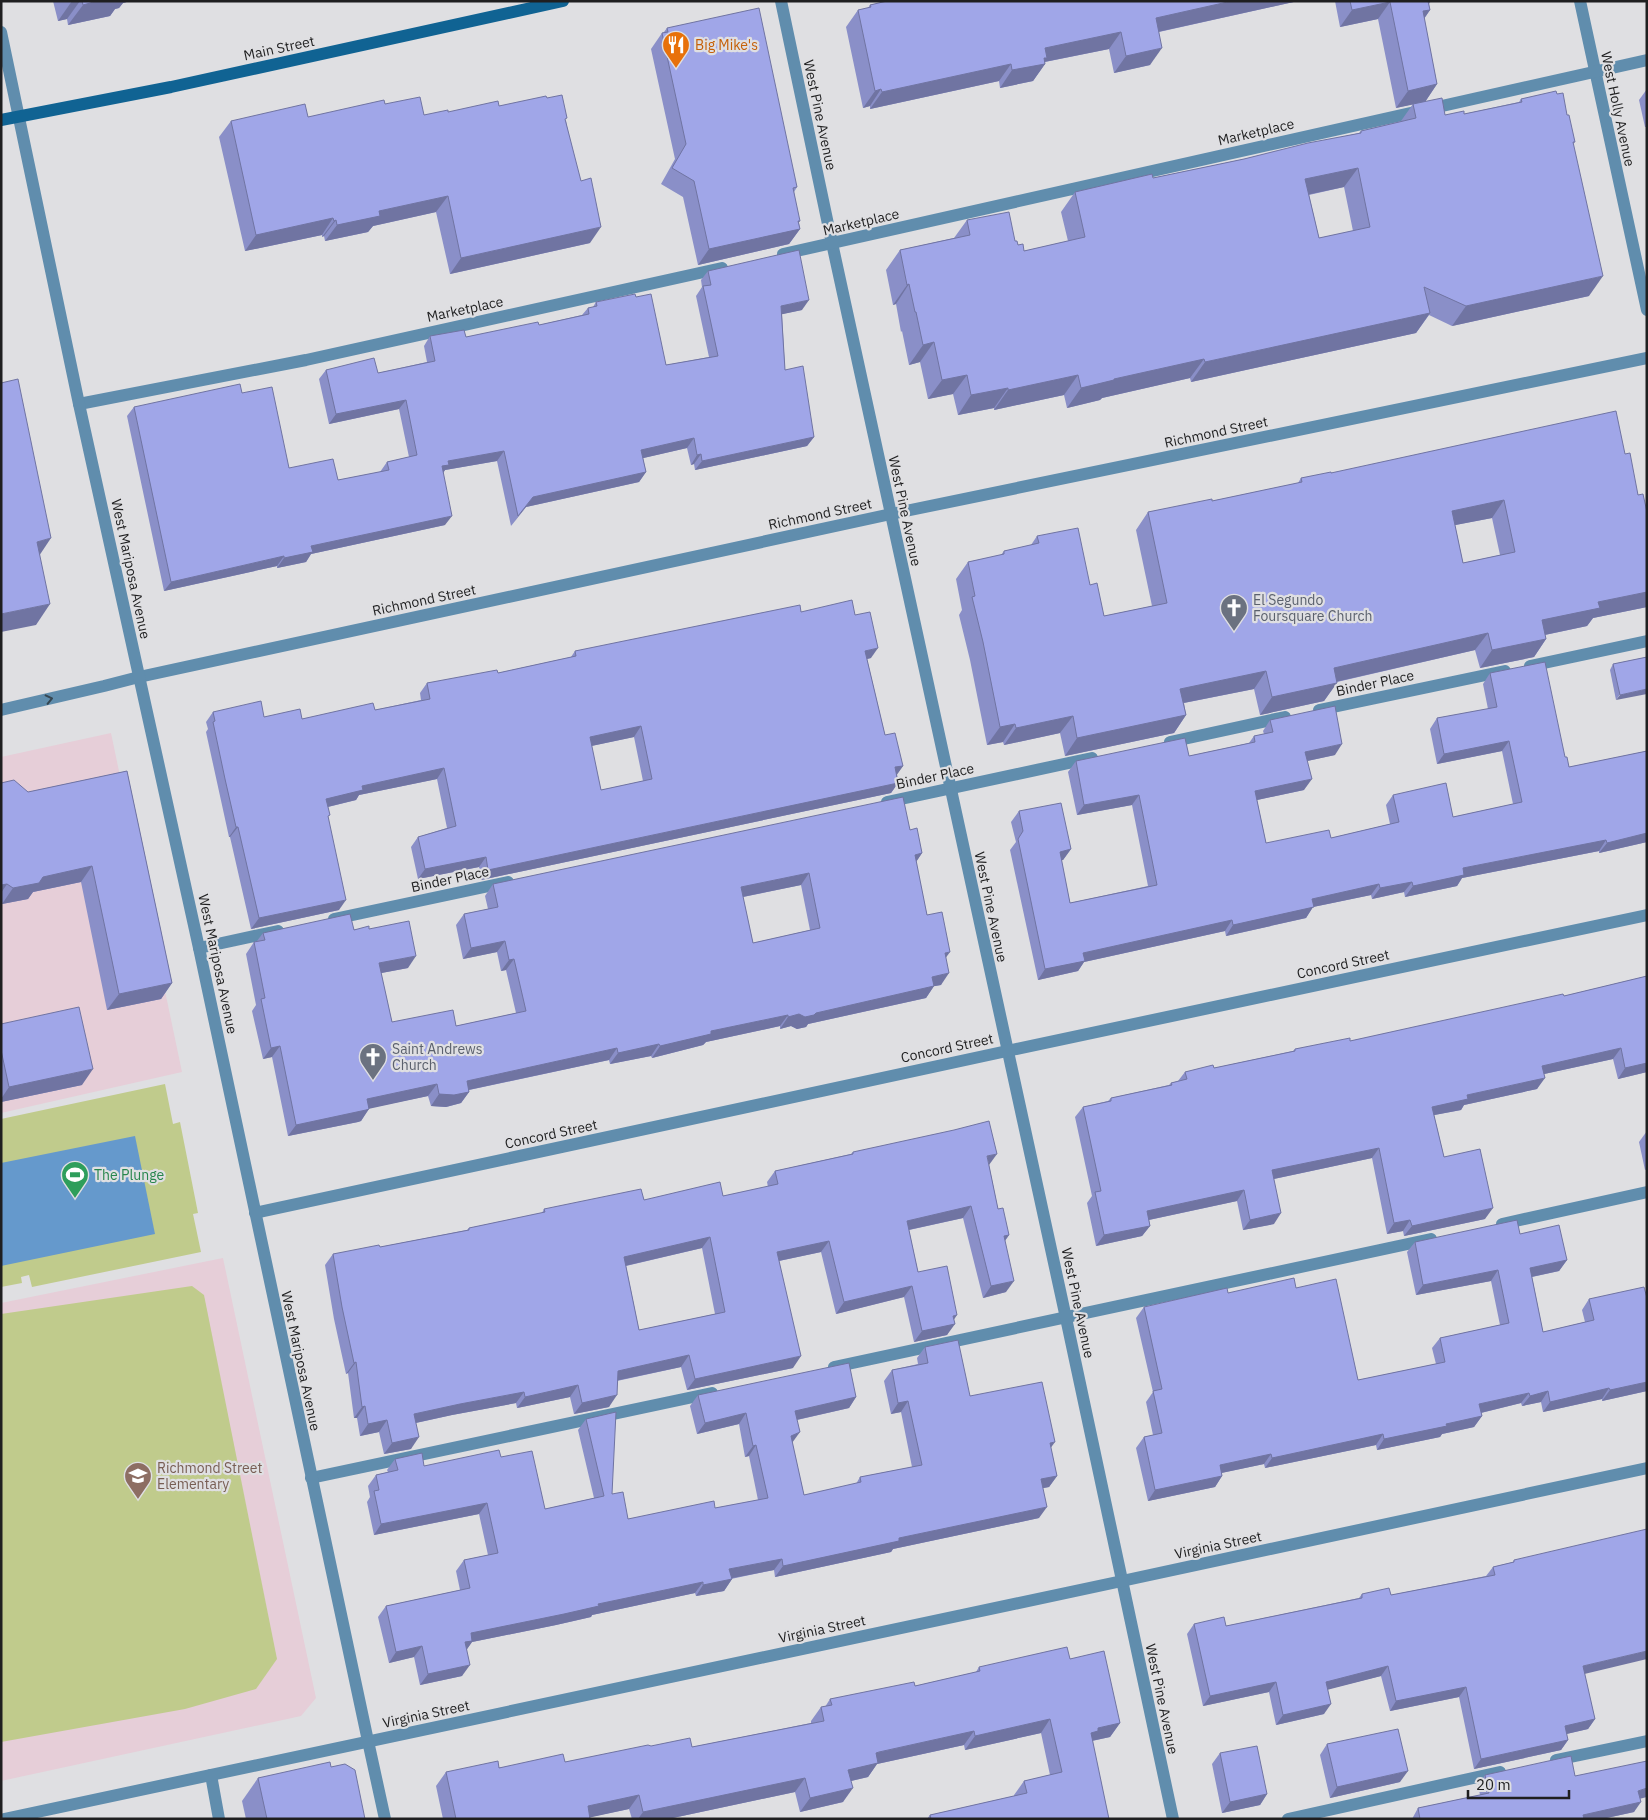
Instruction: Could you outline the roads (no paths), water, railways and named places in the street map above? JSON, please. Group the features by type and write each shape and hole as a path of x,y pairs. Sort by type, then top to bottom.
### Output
{"main road":[{"name":"Main Street","path":"1,120 171,87 562,1"}],"street":[{"name":"West Pine Avenue","path":"781,1 832,244 1066,1318 1172,1819"},
{"name":"West Holly Avenue","path":"1580,1 1647,310"},
{"name":"West Mariposa Avenue","path":"1,32 79,404 199,948 384,1819"},
{"name":"Marketplace","path":"774,256 1595,70 1647,60"},
{"name":"Marketplace","path":"79,404 306,360 735,265"},
{"name":"Richmond Street","path":"1,710 140,677 891,514 1647,358"},
{"name":"Binder Place","path":"1153,745 1647,641"},
{"name":"Binder Place","path":"872,805 1105,756"},
{"name":"Binder Place","path":"326,921 521,879"},
{"name":"Concord Street","path":"255,1213 1007,1050 1647,915"},
{"path":"199,948 287,929"},
{"path":"1492,1226 1647,1192"},
{"path":"824,1369 1444,1236"},
{"path":"311,1478 727,1390"},
{"name":"Virginia Street","path":"4,1819 1647,1468"},
{"path":"1546,1762 1647,1741"},
{"path":"1288,1819 1508,1770"},
{"path":"211,1775 219,1819"}],"water":[{"name":"The Plunge","path":"135,1136 155,1234 1,1266 1,1163"}],"place":[{"name":"Big Mike's","path":"676,69"},
{"name":"El Segundo Foursquare Church","path":"1234,632"},
{"name":"Saint Andrews Church","path":"373,1081"},
{"name":"The Plunge","path":"75,1199"},
{"name":"Richmond Street Elementary","path":"138,1500"}]}
